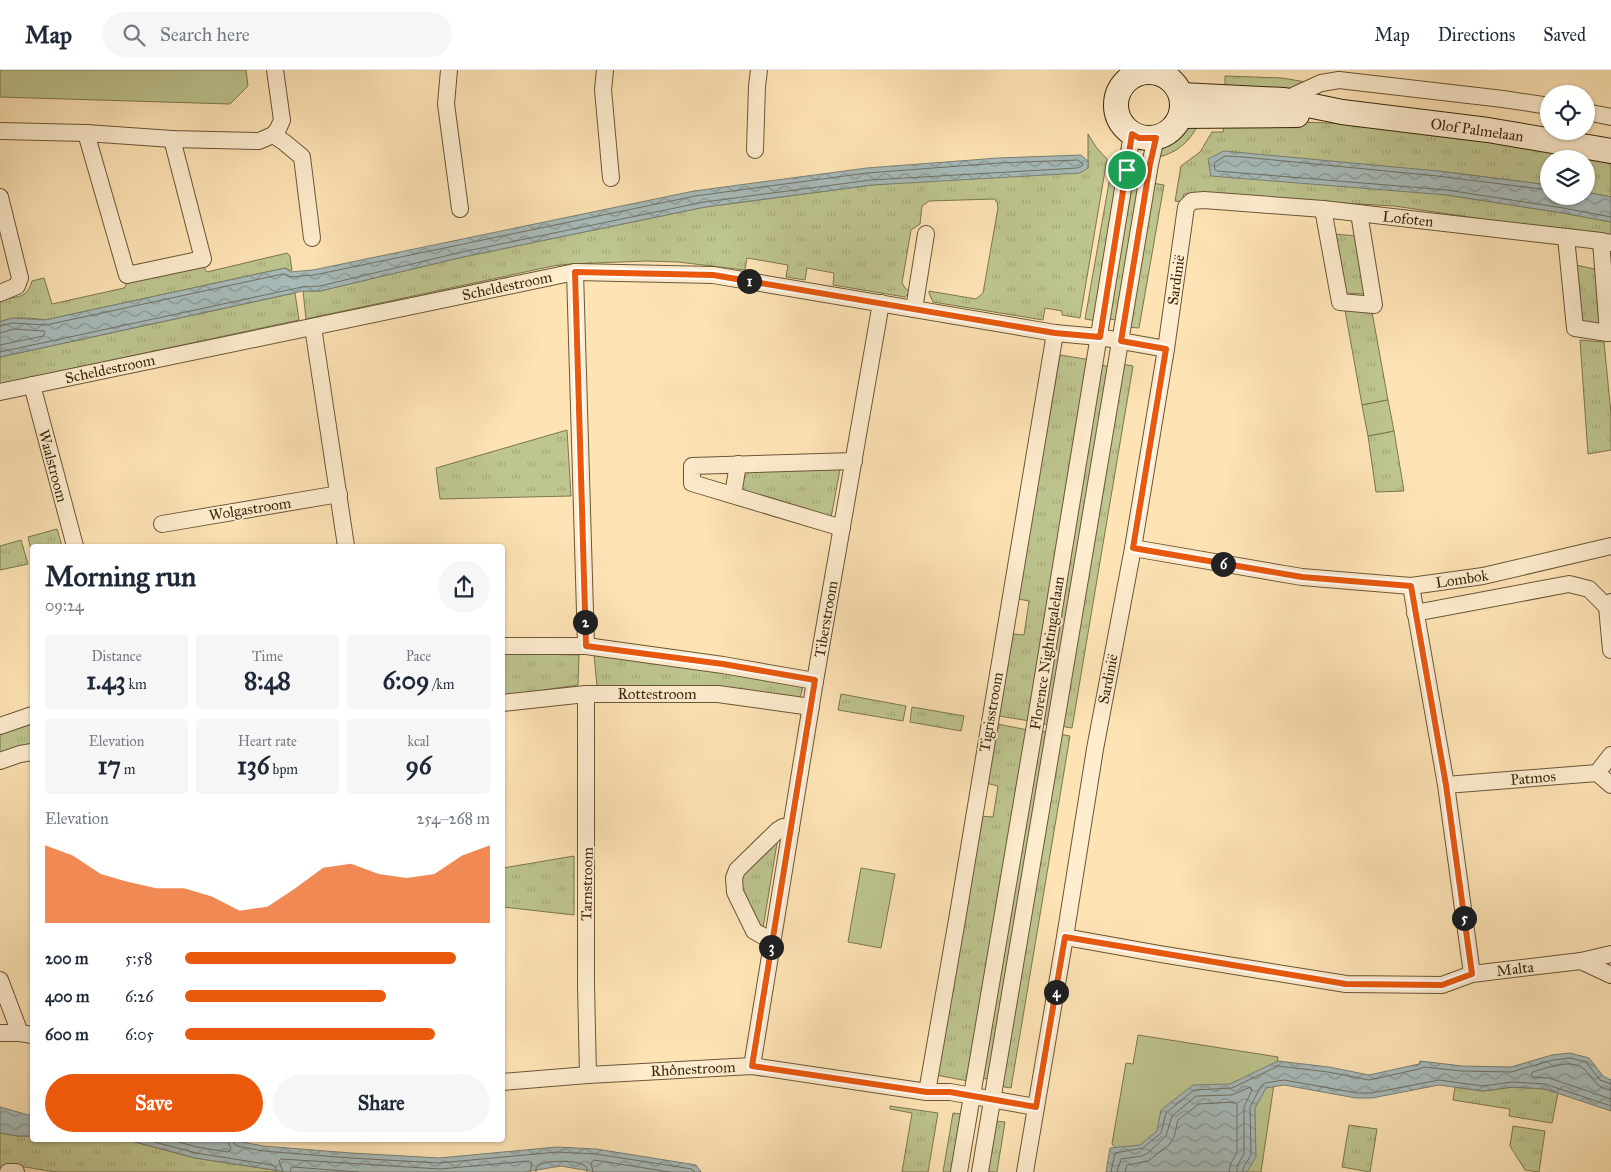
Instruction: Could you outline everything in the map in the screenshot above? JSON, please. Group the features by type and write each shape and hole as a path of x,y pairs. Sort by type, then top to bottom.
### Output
{"street":[{"path":"0,131 259,141 273,135 282,120 275,70"},
{"path":"449,70 446,104 460,209"},
{"path":"605,70 603,90 611,178"},
{"path":"755,150 759,70"},
{"path":"1136,73 1158,73 1168,78 1176,86 1181,106 1174,128 1156,138 1139,138 1132,134 1120,123 1116,108 1118,93 1136,73"},
{"path":"1284,100 1321,83 1339,80 1540,105"},
{"name":"Olof Palmelaan","path":"1181,106 1284,100 1342,112 1488,130 1611,151"},
{"name":"Olof Palmelaan","path":"1181,106 1280,116 1342,112"},
{"path":"1595,114 1611,117"},
{"path":"86,133 127,275 203,260 172,139"},
{"name":"Florence Nightingalelaan","path":"959,1172 1100,337 1132,134"},
{"path":"273,135 302,157 312,238"},
{"name":"Florence Nightingalelaan","path":"980,1172 1150,164 1156,138"},
{"path":"0,197 20,278 17,286 0,293"},
{"name":"Sardinië","path":"1025,1172 1095,749 1133,548 1166,349 1186,207 1192,200 1204,200"},
{"name":"Lofoten","path":"1204,200 1323,209 1606,242"},
{"path":"1323,209 1340,302 1374,305 1359,213"},
{"path":"914,309 926,234"},
{"path":"1566,237 1575,328 1608,333 1606,242"},
{"path":"575,272 586,646"},
{"name":"Scheldestroom","path":"0,392 575,272 713,275 1055,333 1100,337 1166,349"},
{"name":"Tiberstroom","path":"752,1066 815,680 881,303"},
{"path":"313,327 346,544"},
{"name":"Tigrisstroom","path":"927,1092 1055,333"},
{"name":"Waalstroom","path":"32,385 74,544"},
{"path":"842,528 692,483 692,466 854,461"},
{"path":"733,495 738,464"},
{"name":"Wolgastroom","path":"162,524 339,494"},
{"name":"Lombok","path":"1133,548 1302,577 1411,586 1483,576 1611,546"},
{"path":"1563,558 1569,584 1588,589 1609,604 1611,650"},
{"name":"Lombok","path":"1415,613 1569,584"},
{"path":"1411,586 1446,785 1472,974"},
{"path":"505,646 586,646 723,664 815,680"},
{"name":"Rottestroom","path":"505,703 586,694 718,694 811,707"},
{"name":"Tarnstroom","path":"586,694 586,985 588,1075"},
{"path":"0,726 30,716"},
{"path":"0,761 30,752"},
{"path":"1611,755 1597,773 1611,785"},
{"name":"Patmos","path":"1446,785 1597,773"},
{"path":"772,941 754,931 735,892 734,878 736,870 778,830 782,827 791,829"},
{"name":"Malta","path":"1065,937 1346,984 1442,985 1472,974 1581,961 1611,954"},
{"path":"1581,961 1611,975"},
{"path":"0,980 26,1034 0,1033"},
{"name":"Rhônestroom","path":"505,1082 752,1066 927,1092 942,1091 972,1096"},
{"path":"972,1096 1036,1107"},
{"path":"8,1172 16,1172"}],"green space":[{"path":"0,70 246,70 248,86 230,104 0,97"},
{"path":"1225,76 1282,78 1306,82 1294,90 1225,92"},
{"path":"1300,122 1354,124 1495,140 1553,150 1540,150 1540,184 1438,171 1447,195 1611,222 1611,241 1524,225 1394,206 1184,194 1182,202 1175,201 1181,166 1200,152 1212,132 1223,132 1224,123"},
{"path":"1198,125 1182,146 1159,157 1165,146 1185,130"},
{"path":"1088,134 1107,159 1080,318 1062,315 1062,311 1045,308 1043,320 933,302 929,291 976,299 983,293 998,208 997,202 994,199 929,201 922,206 920,224 911,230 902,283 910,292 905,297 833,285 834,273 807,268 805,280 786,277 788,265 747,258 745,270 678,262 647,261 553,266 306,319 303,291 320,291 463,257 705,207 872,185 1088,168"},
{"path":"1595,157 1611,160 1611,197 1595,194"},
{"path":"1110,177 1117,179 1097,321 1085,319"},
{"path":"1133,180 1141,181 1116,320 1109,319"},
{"path":"1152,183 1164,185 1139,328 1126,327"},
{"path":"1333,234 1358,236 1365,294 1345,293"},
{"path":"287,253 290,256 292,271 285,268 45,320 16,318 0,322 0,300 24,294 32,281 44,278 52,304 124,288 129,280 203,266 207,272"},
{"path":"1576,265 1599,270 1600,324 1581,322"},
{"path":"295,293 299,320 0,384 0,357"},
{"path":"1345,310 1372,312 1388,400 1362,405"},
{"path":"1580,340 1604,342 1611,414 1611,450 1588,454"},
{"path":"1060,355 1091,360 1030,721 999,716 1013,634 1024,635 1029,601 1018,599"},
{"path":"1121,364 1133,366 1072,728 1060,726"},
{"path":"1101,365 1110,367 1048,725 1041,723"},
{"path":"1388,400 1394,431 1368,436 1362,405"},
{"path":"567,430 571,496 440,499 436,468"},
{"path":"1394,431 1404,491 1376,492 1368,436"},
{"path":"840,469 831,518 744,492 742,486 749,472"},
{"path":"57,529 61,544 30,546 28,537"},
{"path":"21,540 28,564 0,570 0,546"},
{"path":"505,653 579,655 578,685 505,696"},
{"path":"594,654 722,669 803,687 800,698 597,686"},
{"path":"841,694 906,706 903,721 838,710"},
{"path":"912,707 964,716 961,731 910,722"},
{"path":"997,724 1028,730 968,1081 936,1075 980,816 993,817 998,786 986,783"},
{"path":"30,725 30,749 0,756 0,734"},
{"path":"1040,731 1047,732 988,1079 982,1078"},
{"path":"1059,734 1070,736 1011,1088 999,1086"},
{"path":"775,841 777,843 763,928 758,924 741,888 743,873"},
{"path":"574,856 574,915 505,907 505,868"},
{"path":"861,868 895,874 881,948 848,942"},
{"path":"1138,1035 1278,1057 1261,1172 1137,1172 1112,1144 1126,1063 1133,1064"},
{"path":"1455,1087 1483,1091 1513,1087 1545,1089 1558,1093 1552,1123 1509,1116 1510,1109 1453,1100"},
{"path":"890,1106 938,1113 928,1172 902,1172 912,1113 890,1109"},
{"path":"953,1113 961,1114 952,1172 943,1172"},
{"path":"995,1121 1005,1122 997,1172 986,1172"},
{"path":"1349,1125 1377,1129 1370,1172 1342,1167"},
{"path":"1513,1126 1545,1131 1539,1172 1525,1170 1510,1146"},
{"path":"0,1133 30,1136 30,1142 135,1142 195,1158 287,1172 53,1172 23,1167 0,1169"}],"water":[{"path":"1224,151 1438,171 1540,184 1540,205 1595,205 1595,194 1611,197 1611,222 1447,195 1211,176 1208,159"},
{"path":"1081,155 1088,161 1088,168 1080,173 872,185 705,207 463,257 320,291 303,291 0,357 0,322 12,318 45,320 285,268 290,272 313,270 694,191 867,168 998,158"},
{"path":"1570,1053 1589,1058 1603,1076 1611,1080 1611,1111 1545,1089 1513,1087 1483,1091 1439,1085 1372,1098 1356,1098 1284,1085 1266,1088 1255,1108 1256,1157 1247,1172 1106,1172 1110,1148 1140,1145 1157,1131 1161,1110 1193,1085 1230,1084 1278,1061 1329,1067 1369,1075 1419,1064 1420,1061 1462,1066 1511,1067 1552,1055"},
{"path":"0,1107 30,1115 30,1136 0,1133"},
{"path":"135,1142 242,1142 263,1146 439,1158 557,1147 596,1149 696,1165 701,1172 596,1172 561,1166 524,1172 287,1172 195,1158"}],"route":[{"path":"1132,134 1139,138 1156,138 1121,341 1166,349 1133,548 1302,577 1411,586 1446,785 1472,974 1442,985 1346,984 1065,937 1036,1107 950,1092 927,1092 752,1066 815,680 723,664 586,646 575,272 713,275 1055,333 1100,337 1127,170 1132,134"}]}
